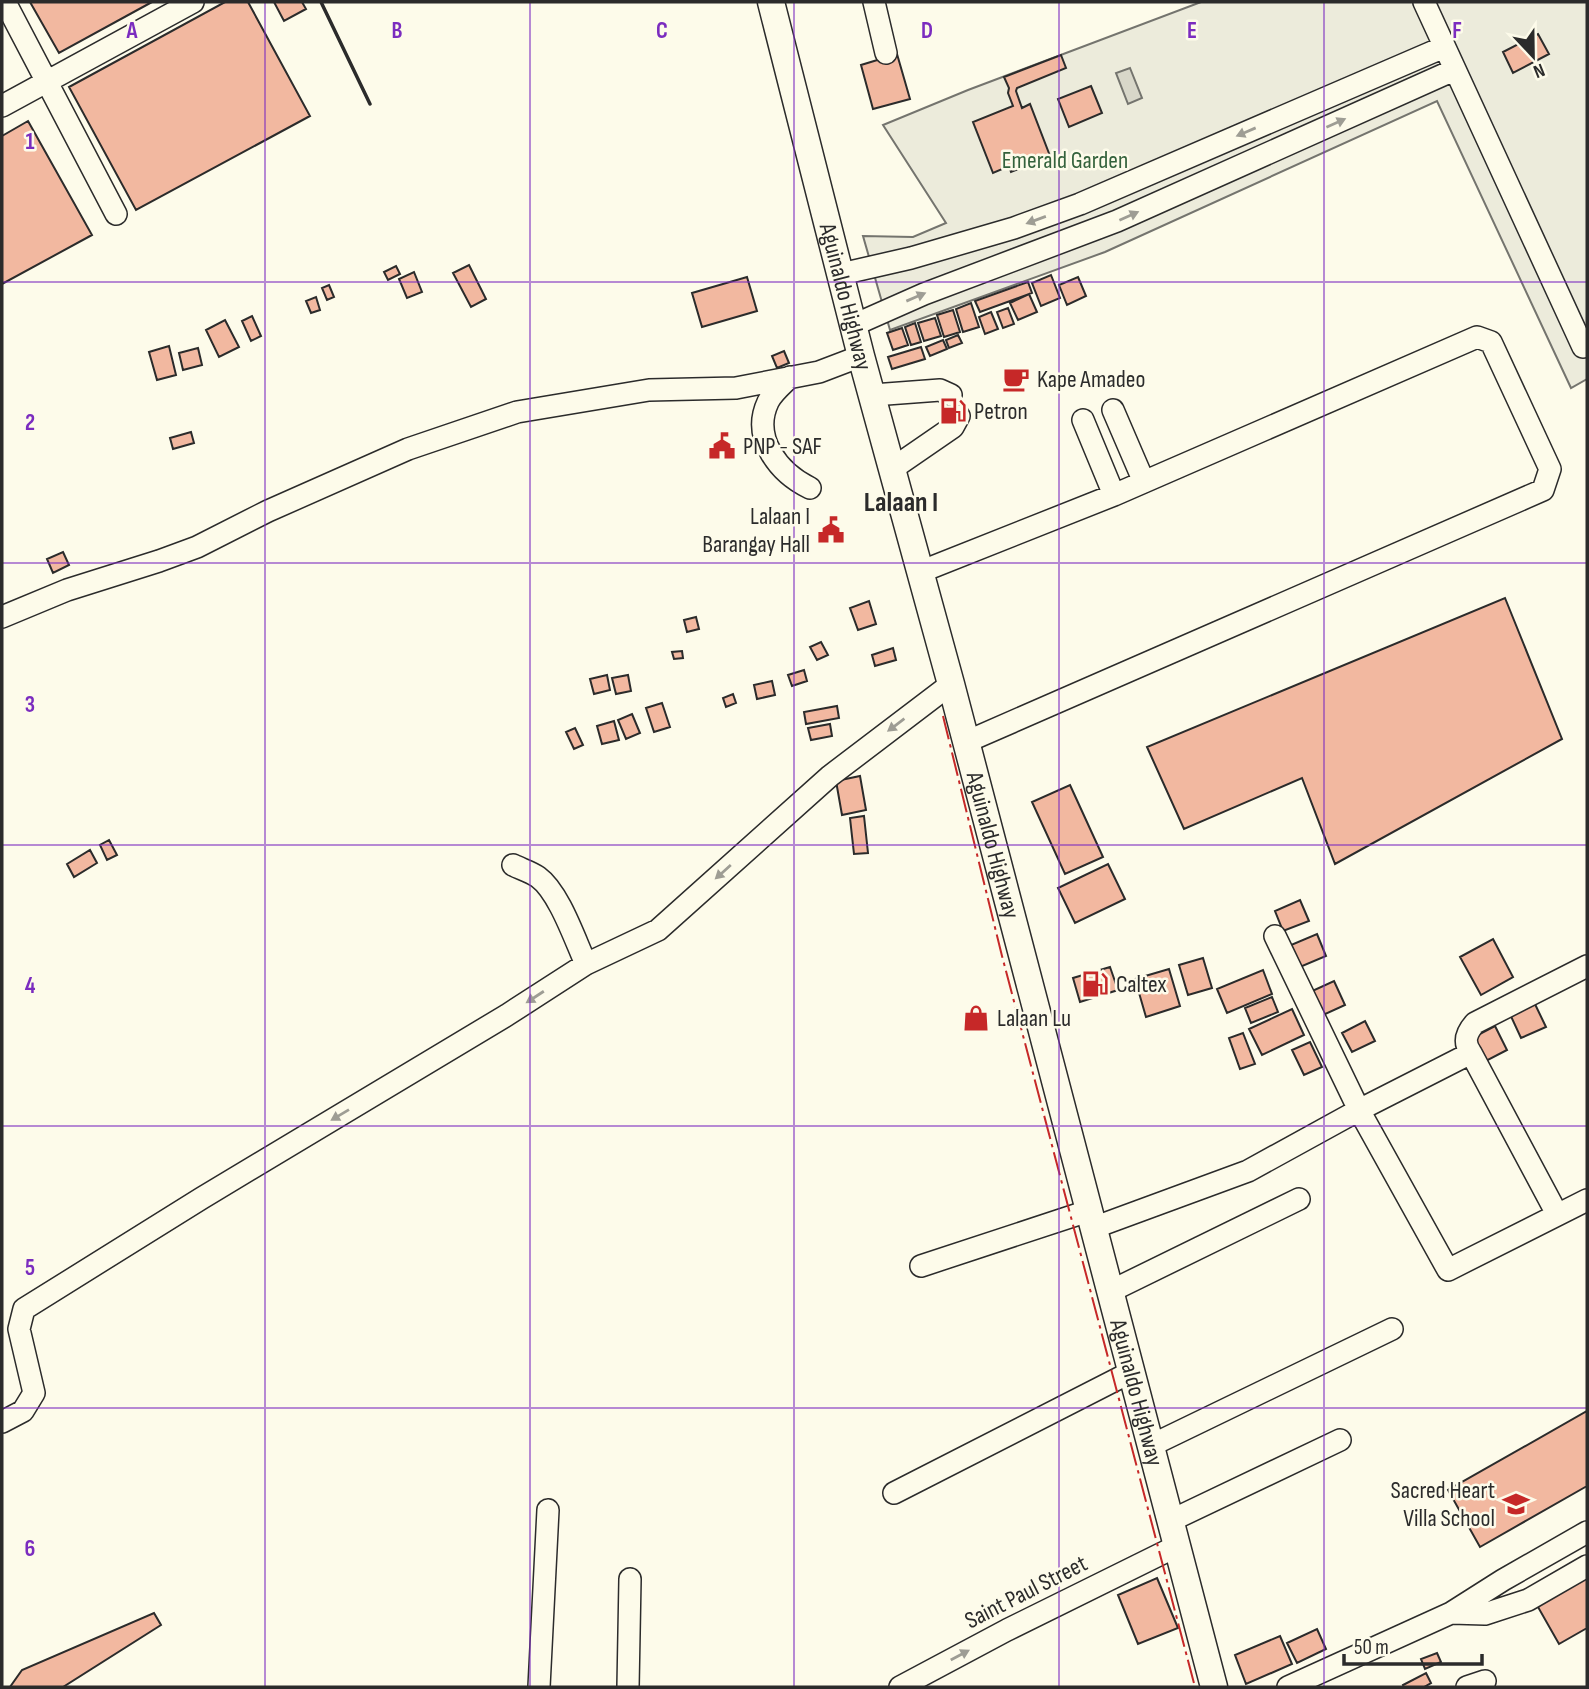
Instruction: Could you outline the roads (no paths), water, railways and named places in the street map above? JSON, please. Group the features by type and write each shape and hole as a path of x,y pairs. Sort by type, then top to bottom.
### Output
{"main road":[{"name":"Aguinaldo Highway","path":"771,2 861,356 951,684 1213,1687"}],"street":[{"path":"5,2 116,214"},
{"path":"2,106 192,2"},
{"path":"874,2 886,53"},
{"path":"1424,2 1583,347 1587,344"},
{"path":"841,274 911,258 1014,228 1080,204 1444,47"},
{"path":"853,325 924,293 1117,221 1454,70"},
{"path":"920,572 1114,495 1477,337 1491,342 1550,469 1544,490 966,742"},
{"path":"2,617 67,590 197,547 268,511 408,449 517,412 649,390 736,388 819,372 861,356"},
{"path":"790,377 768,401 763,420 764,436 771,455 780,467 796,482 810,488"},
{"path":"873,395 940,390 951,395"},
{"path":"1113,410 1144,482"},
{"path":"892,469 953,427 959,416"},
{"path":"1083,420 1114,495"},
{"path":"2,1422 23,1410 34,1394 19,1329 24,1309 507,1015 586,964 658,930 830,776 951,684"},
{"path":"513,865 537,876 548,886 586,964"},
{"path":"1275,936 1359,1110 1448,1270 1587,1200"},
{"path":"1557,1214 1467,1046 1466,1036 1475,1023 1587,966"},
{"path":"921,1266 1091,1219 1248,1171 1471,1053"},
{"path":"1111,1290 1299,1199"},
{"path":"1150,1446 1392,1329"},
{"path":"894,1493 1131,1372"},
{"name":"Saint Paul Street","path":"900,1687 1007,1630 1340,1440"},
{"path":"539,1687 548,1510"},
{"path":"1288,1687 1451,1613 1587,1532"},
{"path":"1451,1613 1485,1614 1528,1600 1587,1566"},
{"path":"628,1687 629,1579"}],"place":[{"name":"Kape Amadeo","path":"1016,379"},
{"name":"Petron","path":"953,411"},
{"name":"PNP - SAF","path":"722,446"},
{"name":"Lalaan I Barangay Hall","path":"831,530"},
{"name":"Caltex","path":"1095,984"},
{"name":"Lalaan Lu","path":"976,1018"},
{"name":"Sacred Heart Villa School","path":"1516,1504"}],"district":[{"name":"Lalaan I","path":"901,502"}],"park label":[{"name":"Emerald Garden","path":"1065,160"}]}
